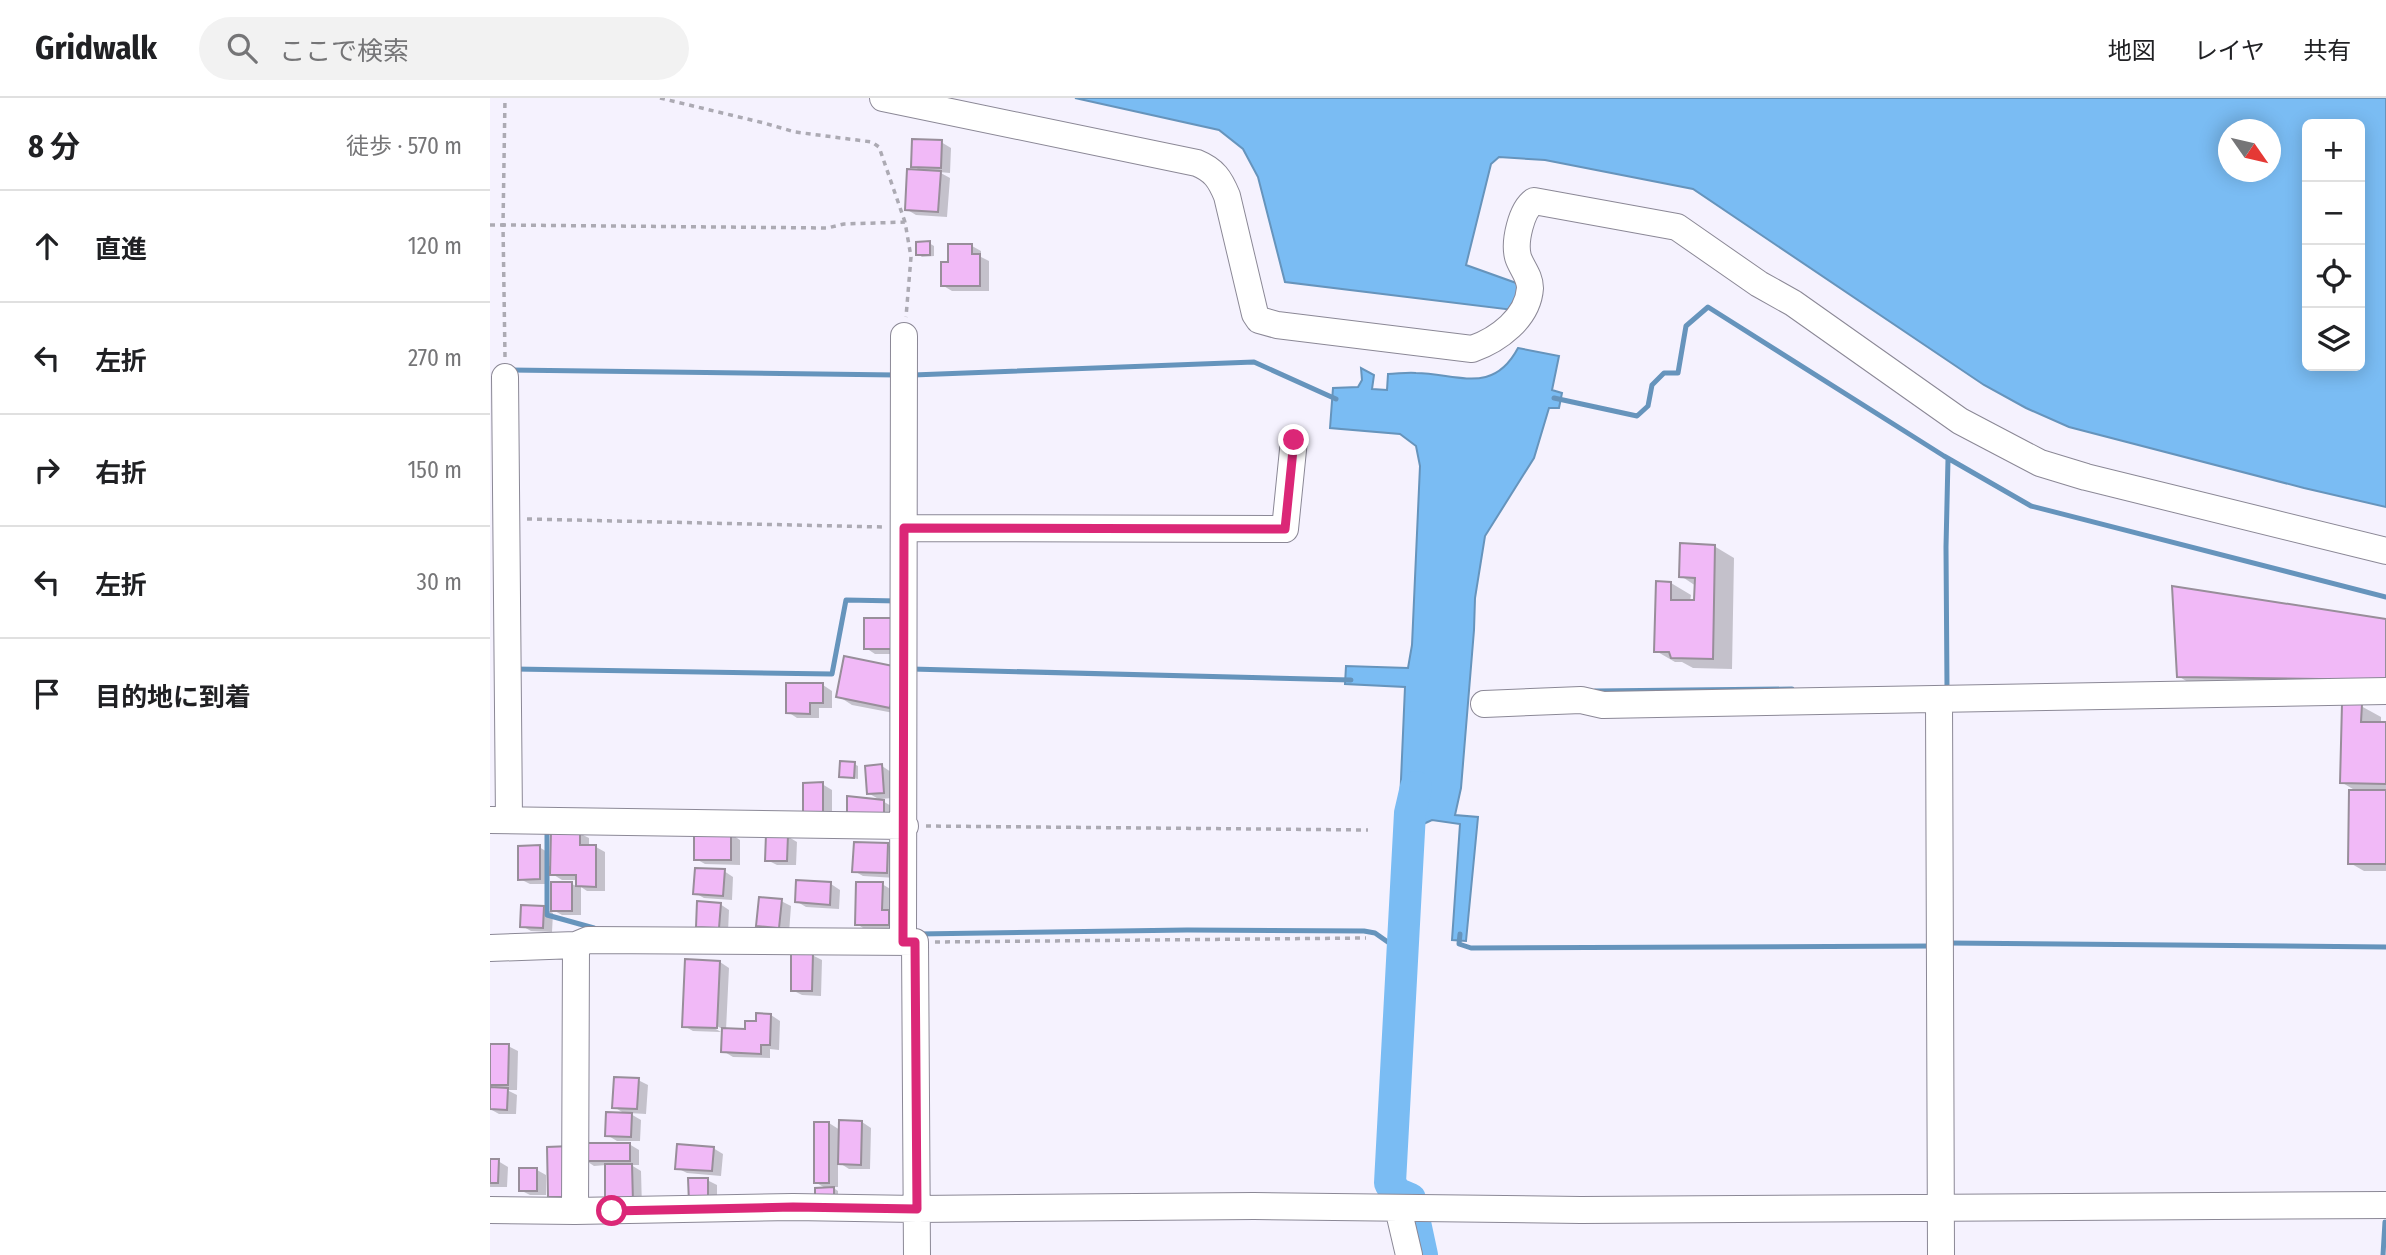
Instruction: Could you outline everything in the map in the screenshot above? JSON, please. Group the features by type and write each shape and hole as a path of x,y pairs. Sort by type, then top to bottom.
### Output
{"street":[{"path":"883,98 1184,160 1210,168 1220,179 1227,196 1255,314 1267,324 1472,349 1498,335 1522,312 1530,288 1517,246 1528,205 1535,201 1544,202 1677,227 1759,284 1793,303 1960,421 2040,463 2086,477 2386,551"},
{"path":"904,336 906,938 917,1255"},
{"path":"505,370 507,670 500,820 905,826"},
{"path":"904,528 1285,529 1294,440"},
{"path":"1484,704 1581,699 1603,705 2386,691"},
{"path":"1939,700 1941,1255"},
{"path":"490,947 576,945 588,940 906,938"},
{"path":"575,1212 576,945"},
{"path":"490,1210 575,1212 793,1207 917,1209 1240,1206 1407,1209 2386,1205"},
{"path":"1407,1209 1409,1255"}],"path":[{"path":"505,98 505,370"},
{"path":"660,98 795,132 872,142 879,147 905,222 912,257 904,336"},
{"path":"490,225 827,228 844,224 905,222"},
{"path":"506,519 904,528"},
{"path":"905,826 1368,830"},
{"path":"906,938 1366,938"}],"water":[{"path":"1075,98 2386,98 2386,507 2069,427 2026,408 1984,385 1693,189 1545,160 1499,157 1491,164 1466,265 1519,284 1513,310 1285,282 1258,177 1243,149 1219,130"},
{"path":"1518,348 1559,356 1552,390 1562,393 1559,408 1549,408 1534,458 1485,536 1475,598 1461,788 1455,815 1478,817 1466,941 1452,940 1460,824 1432,820 1417,827 1399,826 1405,687 1345,684 1346,666 1408,668 1412,645 1420,466 1416,446 1400,434 1330,428 1333,388 1358,387 1362,380 1361,368 1374,375 1372,389 1387,390 1388,374 1432,374 1474,379 1486,377 1498,372 1508,363"}],"building":[{"path":"912,139 942,140 941,168 911,167"},
{"path":"907,169 941,171 938,212 905,210"},
{"path":"930,241 930,255 916,255 916,242"},
{"path":"948,244 972,244 972,254 980,254 980,286 941,286 941,262 948,262"},
{"path":"1680,543 1715,545 1713,659 1671,658 1669,652 1654,652 1656,581 1671,582 1671,600 1694,600 1695,578 1679,577"},
{"path":"2172,586 2386,619 2386,680 2177,677"},
{"path":"864,618 896,618 896,649 864,649"},
{"path":"844,656 898,667 890,708 836,697"},
{"path":"786,683 823,683 823,703 810,703 810,714 786,713"},
{"path":"2342,704 2362,704 2361,722 2386,722 2386,784 2340,783"},
{"path":"840,761 855,762 854,778 839,777"},
{"path":"882,764 884,793 867,794 865,766"},
{"path":"823,782 823,815 803,816 803,783"},
{"path":"2349,790 2386,790 2386,864 2348,864"},
{"path":"847,796 884,800 884,817 847,818"},
{"path":"551,831 580,831 580,845 596,845 596,887 576,886 576,875 550,875"},
{"path":"694,832 731,833 731,860 694,860"},
{"path":"766,834 788,835 787,861 765,861"},
{"path":"854,842 888,843 887,873 852,872"},
{"path":"540,845 540,879 518,880 518,846"},
{"path":"695,868 725,869 723,896 693,894"},
{"path":"796,880 831,882 830,905 795,902"},
{"path":"551,882 572,882 572,911 551,911"},
{"path":"856,882 883,882 882,910 889,910 889,925 855,925"},
{"path":"759,897 782,899 779,928 756,926"},
{"path":"697,901 721,903 719,928 696,927"},
{"path":"521,905 544,906 543,928 520,927"},
{"path":"791,953 813,953 812,991 791,991"},
{"path":"685,959 720,961 717,1028 682,1027"},
{"path":"756,1013 771,1014 770,1045 761,1045 761,1054 721,1052 722,1028 745,1029 745,1021 756,1021"},
{"path":"490,1044 509,1044 508,1085 490,1085"},
{"path":"614,1077 639,1078 637,1109 612,1108"},
{"path":"490,1087 508,1088 507,1110 490,1109"},
{"path":"606,1112 632,1113 631,1137 605,1136"},
{"path":"839,1120 862,1121 861,1165 838,1164"},
{"path":"814,1122 829,1122 829,1183 814,1183"},
{"path":"583,1143 630,1143 630,1161 583,1161"},
{"path":"677,1144 714,1147 712,1171 675,1169"},
{"path":"571,1146 571,1197 548,1197 547,1147"},
{"path":"490,1159 499,1159 498,1183 490,1183"},
{"path":"605,1164 632,1164 633,1203 605,1203"},
{"path":"519,1168 537,1168 537,1191 519,1191"},
{"path":"688,1178 708,1178 708,1203 689,1203"},
{"path":"834,1187 834,1196 815,1197 815,1188"}],"waterway":[{"path":"1554,398 1637,416 1648,406 1652,385 1664,373 1678,373 1686,326 1708,307 1944,456 2031,506 2386,597"},
{"path":"913,375 1254,362 1336,399"},
{"path":"510,370 896,375"},
{"path":"1947,689 1948,459"},
{"path":"514,669 832,674 846,600 898,601"},
{"path":"911,669 1351,680"},
{"path":"1595,691 1792,689"},
{"path":"1416,787 1410,813 1390,1183 1396,1193 1410,1199 1422,1255"},
{"path":"547,829 547,915 594,928"},
{"path":"918,934 1187,930 1364,931 1375,933 1402,952"},
{"path":"1460,934 1459,944 1471,948 1932,946"},
{"path":"1948,943 2386,947"},
{"path":"2383,1255 2385,1222"}],"route":[{"path":"612,1211 793,1207 917,1209 915,942 903,942 904,528 1285,529 1294,440"}]}
